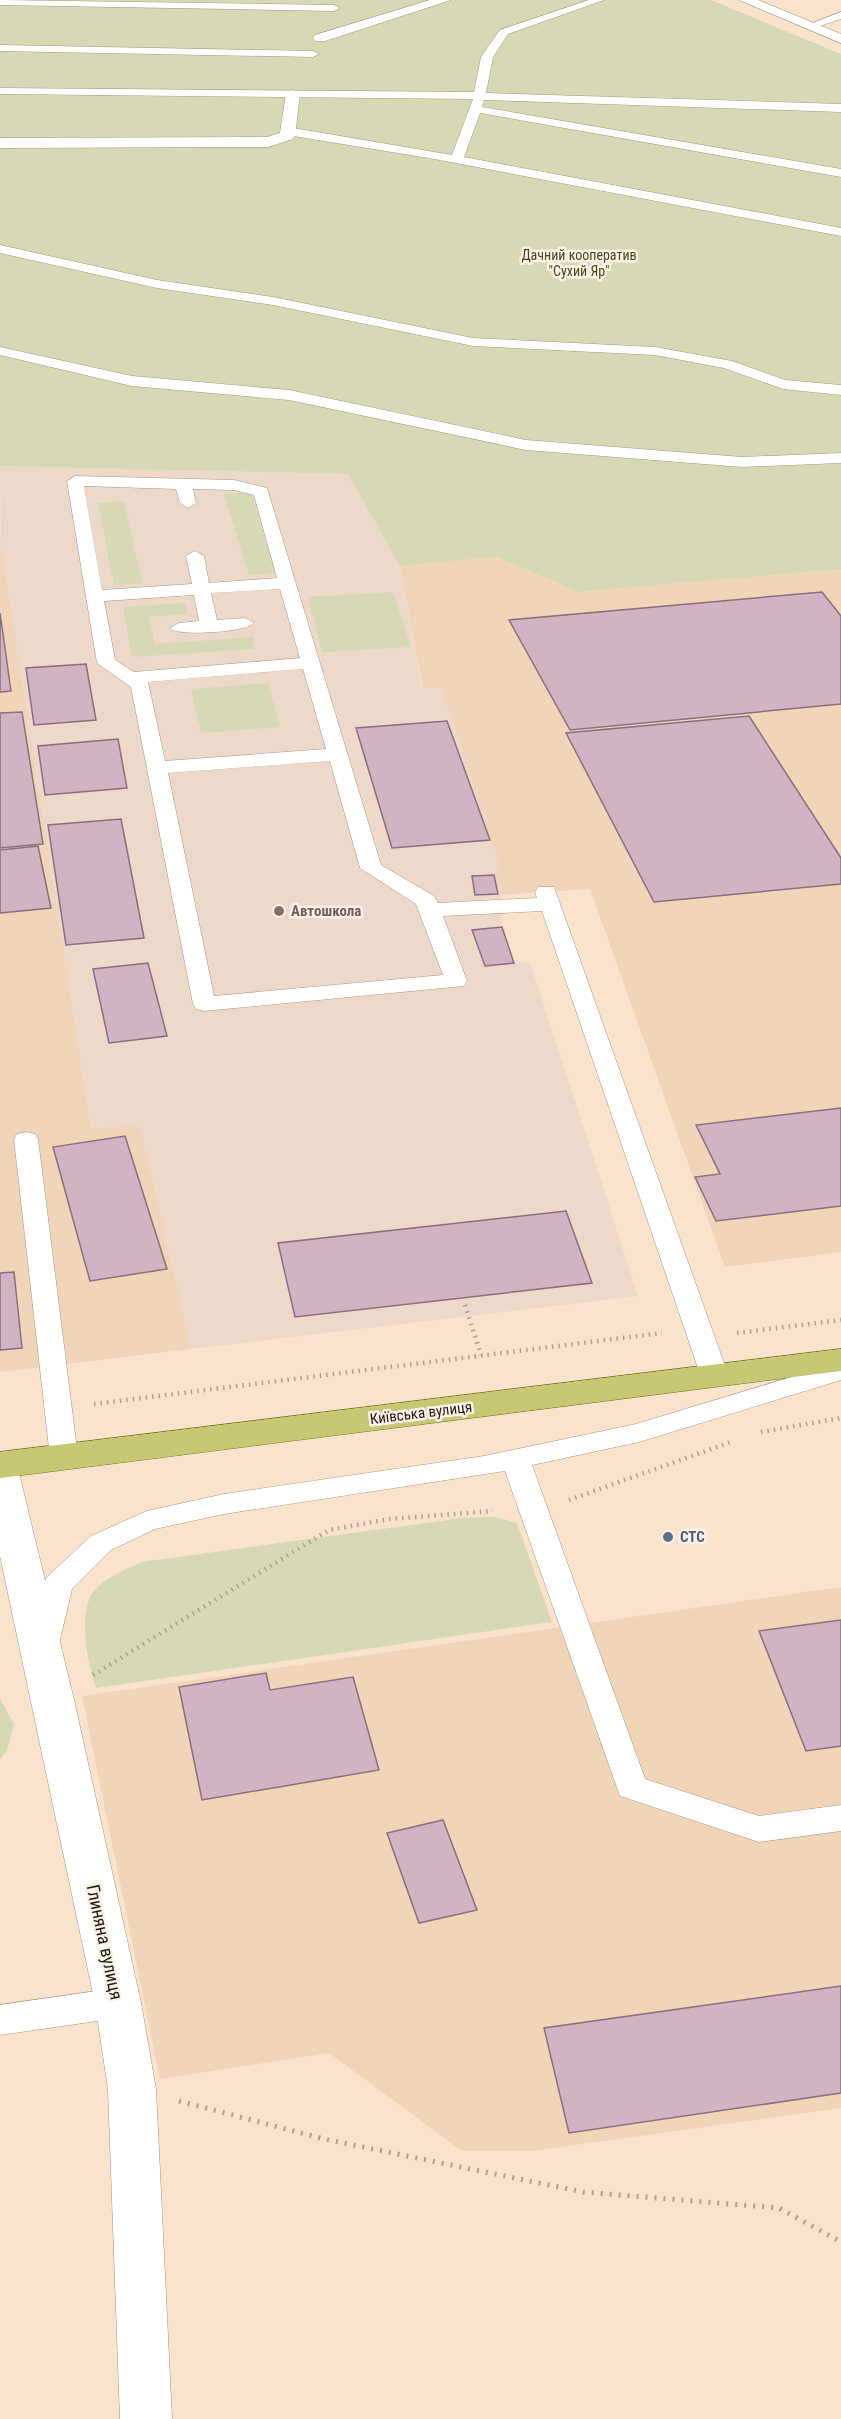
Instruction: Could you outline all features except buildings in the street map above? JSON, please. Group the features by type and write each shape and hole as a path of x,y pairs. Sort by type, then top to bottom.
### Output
{"main road":[{"name":"Київська вулиця","path":"0,1465 841,1360"}],"street":[{"path":"320,38 444,0"},
{"path":"746,0 841,39"},
{"path":"0,143 268,142 287,136 293,94"},
{"name":"Глиняна вулиця","path":"0,1473 54,1704 118,2002 132,2089 146,2419"}],"lane":[{"path":"457,159 477,102 487,57 504,32 599,0"},
{"path":"0,2 334,8"},
{"path":"810,26 841,15"},
{"path":"0,48 313,54"},
{"path":"0,91 293,94 477,102 841,108"},
{"path":"477,102 841,173"},
{"path":"287,131 457,159 841,232"},
{"path":"0,249 157,284 273,301 473,342 655,351 727,364 783,384 841,390"},
{"path":"0,351 132,381 289,395 526,445 613,454 742,462 841,458"},
{"path":"75,481 186,493 234,485 261,492 288,583 371,868 426,901 456,981 204,1004 140,684 106,663 75,481"},
{"path":"195,556 209,626"},
{"path":"95,596 288,583"},
{"path":"179,628 245,623"},
{"path":"130,678 311,663"},
{"path":"157,768 338,754"},
{"path":"430,910 548,898 715,1377"},
{"path":"26,1139 64,1457"},
{"path":"41,1656 58,1585 101,1544 147,1521 224,1504 515,1459 639,1433 841,1371"},
{"path":"515,1459 632,1787 759,1829 841,1818"},
{"path":"0,2020 118,2002"}],"path":[{"path":"465,1305 481,1355"},
{"path":"58,1408 699,1328 735,1334 841,1320"},
{"path":"749,1434 841,1418"},
{"path":"54,1704 72,1688 329,1530 389,1519 550,1505 602,1490 739,1438"},
{"path":"132,2089 324,2139 584,2192 779,2208 841,2242"}],"shaded area":[{"name":"Автошкола","path":"0,466 348,474 400,566 422,688 442,687 500,867 495,873 501,895 502,928 514,963 530,962 638,1296 191,1349 140,1124 91,1129 1,547"},
{"path":"0,534 91,1129 140,1123 191,1349 0,1372"},
{"path":"496,557 578,592 841,569 841,1252 725,1267 590,889 501,895 442,688 423,689 400,566"},
{"path":"841,1587 841,2108 532,2151 462,2151 329,2053 160,2079 82,1696"}],"green space":[{"name":"Дачний кооператив \"Сухий Яр\"","path":"0,0 711,0 841,54 841,569 578,592 496,557 400,566 348,474 0,466"},
{"path":"251,492 276,573 249,575 224,494"},
{"path":"124,501 142,583 114,585 98,503"},
{"path":"393,592 411,647 322,652 308,597"},
{"path":"185,603 187,614 149,617 155,644 253,637 255,649 132,657 123,607"},
{"path":"268,683 280,727 201,733 191,689"},
{"path":"495,1517 517,1523 552,1622 96,1688 86,1639 86,1612 89,1600 94,1591 104,1582 142,1562 462,1518"},
{"path":"0,1699 14,1724 7,1751 0,1760"}],"place":[{"name":"Автошкола","path":"279,911"},
{"name":"СТС","path":"668,1537"}]}
